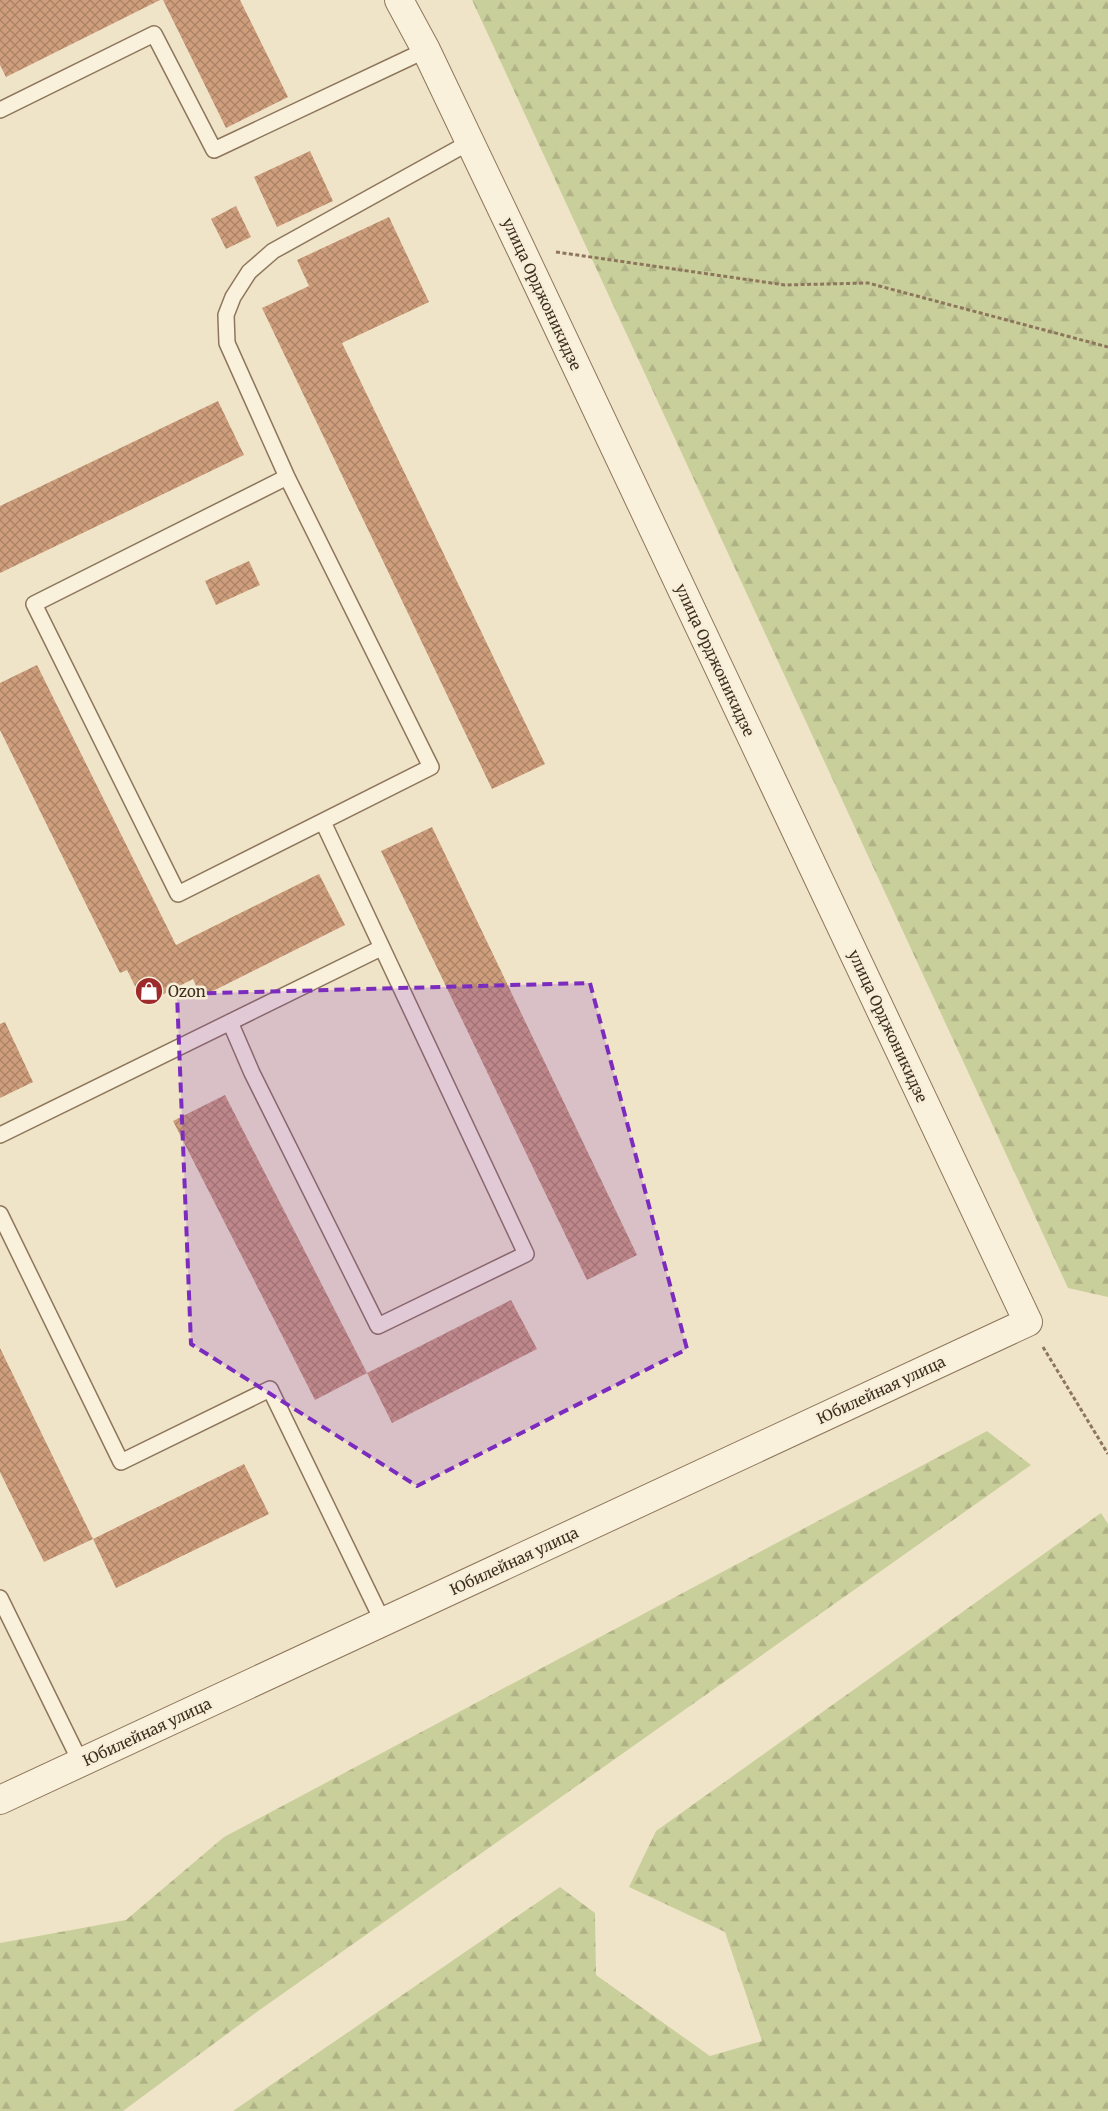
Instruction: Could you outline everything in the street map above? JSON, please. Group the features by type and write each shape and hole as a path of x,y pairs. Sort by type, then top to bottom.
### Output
{"street":[{"name":"улица Орджоникидзе","path":"399,0 426,50 520,247 1028,1322"},
{"name":"Юбилейная улица","path":"0,1800 1028,1322"}],"lane":[{"path":"0,110 154,34 214,150 426,50"},
{"path":"287,477 34,604 178,894 431,767 287,477 227,343 226,315 233,296 249,272 272,251 470,142"},
{"path":"230,1022 252,1073 378,1326 526,1254 323,822"},
{"path":"0,1135 381,948"},
{"path":"0,1214 121,1462 270,1389 383,1622"},
{"path":"0,1598 81,1763"}],"path":[{"path":"520,247 785,285 868,283 1108,347"},
{"path":"1028,1322 1108,1454"}],"highlighted area":[{"path":"590,983 687,1349 417,1486 191,1344 177,994"}],"green space":[{"path":"472,0 1108,0 1108,1297 1068,1288"},
{"path":"987,1431 1031,1465 254,2014 123,2111 0,2111 0,1943 126,1920 224,1837"},
{"path":"1101,1513 1108,1524 1108,2111 233,2111 560,1887 595,1913 596,1975 710,2056 762,2041 725,1932 629,1887 656,1831"}],"building":[{"path":"0,0 160,0 6,77 0,65"},
{"path":"163,0 240,0 288,97 226,128"},
{"path":"310,151 333,201 277,227 254,177"},
{"path":"236,206 251,237 226,249 211,219"},
{"path":"389,217 429,302 342,343 545,764 492,789 262,308 309,286 297,260"},
{"path":"218,401 244,455 0,573 0,506"},
{"path":"249,561 260,585 216,605 205,581"},
{"path":"37,665 176,945 319,874 345,925 201,997 193,979 144,1004 127,970 120,973 0,730 0,683"},
{"path":"432,827 637,1255 587,1280 381,851"},
{"path":"5,1022 33,1082 0,1098 0,1024"},
{"path":"225,1095 367,1373 315,1400 173,1121"},
{"path":"511,1300 537,1349 392,1423 367,1373"},
{"path":"0,1348 93,1539 44,1562 0,1472"},
{"path":"244,1464 269,1514 116,1588 93,1539"}],"place":[{"name":"Ozon","path":"149,991"}]}
